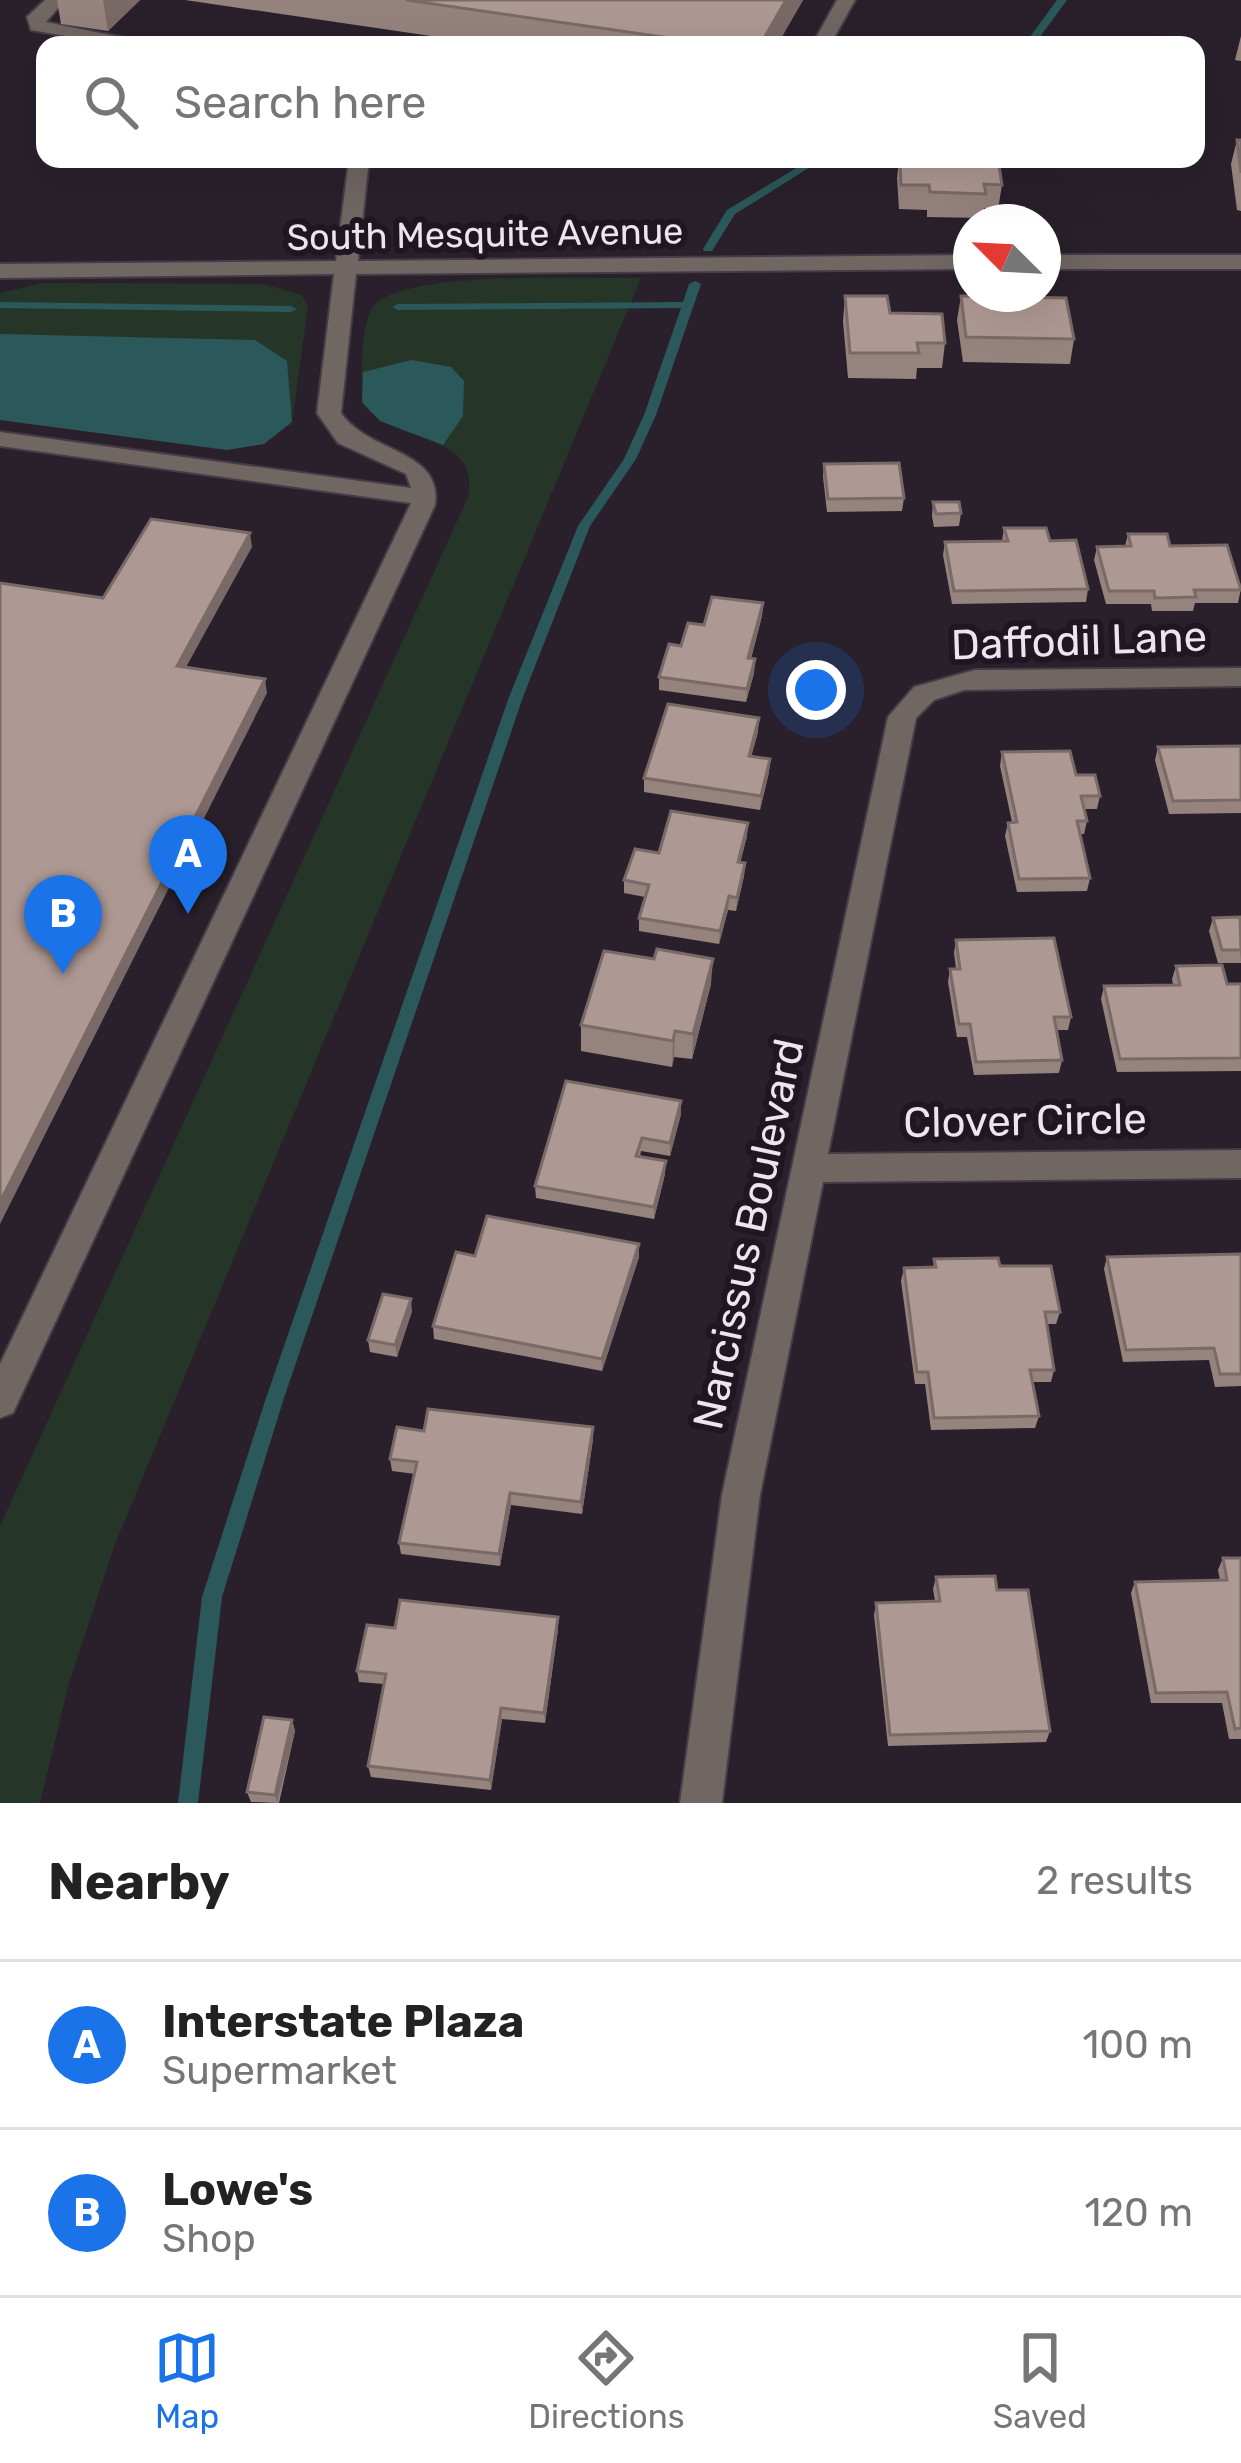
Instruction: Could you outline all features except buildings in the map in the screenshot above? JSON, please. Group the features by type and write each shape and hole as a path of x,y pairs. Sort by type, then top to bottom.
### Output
{"street":[{"path":"56,0 36,17 38,26 97,36"},
{"path":"826,36 846,0"},
{"path":"0,1402 424,496 422,478 407,464 346,438 332,422 328,402 358,168"},
{"name":"South Mesquite Avenue","path":"0,271 953,262"},
{"path":"1061,262 1241,262"},
{"path":"0,439 424,496"},
{"name":"Daffodil Lane","path":"921,694 975,679 1241,677"},
{"name":"Narcissus Boulevard","path":"700,1803 741,1496 897,734 908,706 921,694"},
{"name":"Clover Circle","path":"810,1168 1241,1164"}],"shaded area":[{"path":"540,277 641,278 115,1544 69,1683 40,1803 0,1803 0,1526 468,497 468,475 461,459 447,448 391,426 362,402 367,319 387,297 415,287"},
{"path":"42,283 262,284 302,295 308,306 292,422 264,444 227,450 0,420 0,293"},
{"path":"0,334 255,340 287,361 292,422 264,444 227,450 0,420"},
{"path":"411,360 451,367 464,381 463,416 443,445 380,421 362,402 363,372"}],"waterway":[{"path":"1036,36 1062,0"},
{"path":"708,249 731,212 803,168"},
{"path":"188,1803 212,1597 275,1398 516,697 584,526 630,459 650,415 695,284"},
{"path":"0,305 291,309"},
{"path":"398,307 687,305"}],"place":[{"name":"Interstate Plaza","path":"188,914"},
{"name":"Lowe's","path":"63,974"}]}
